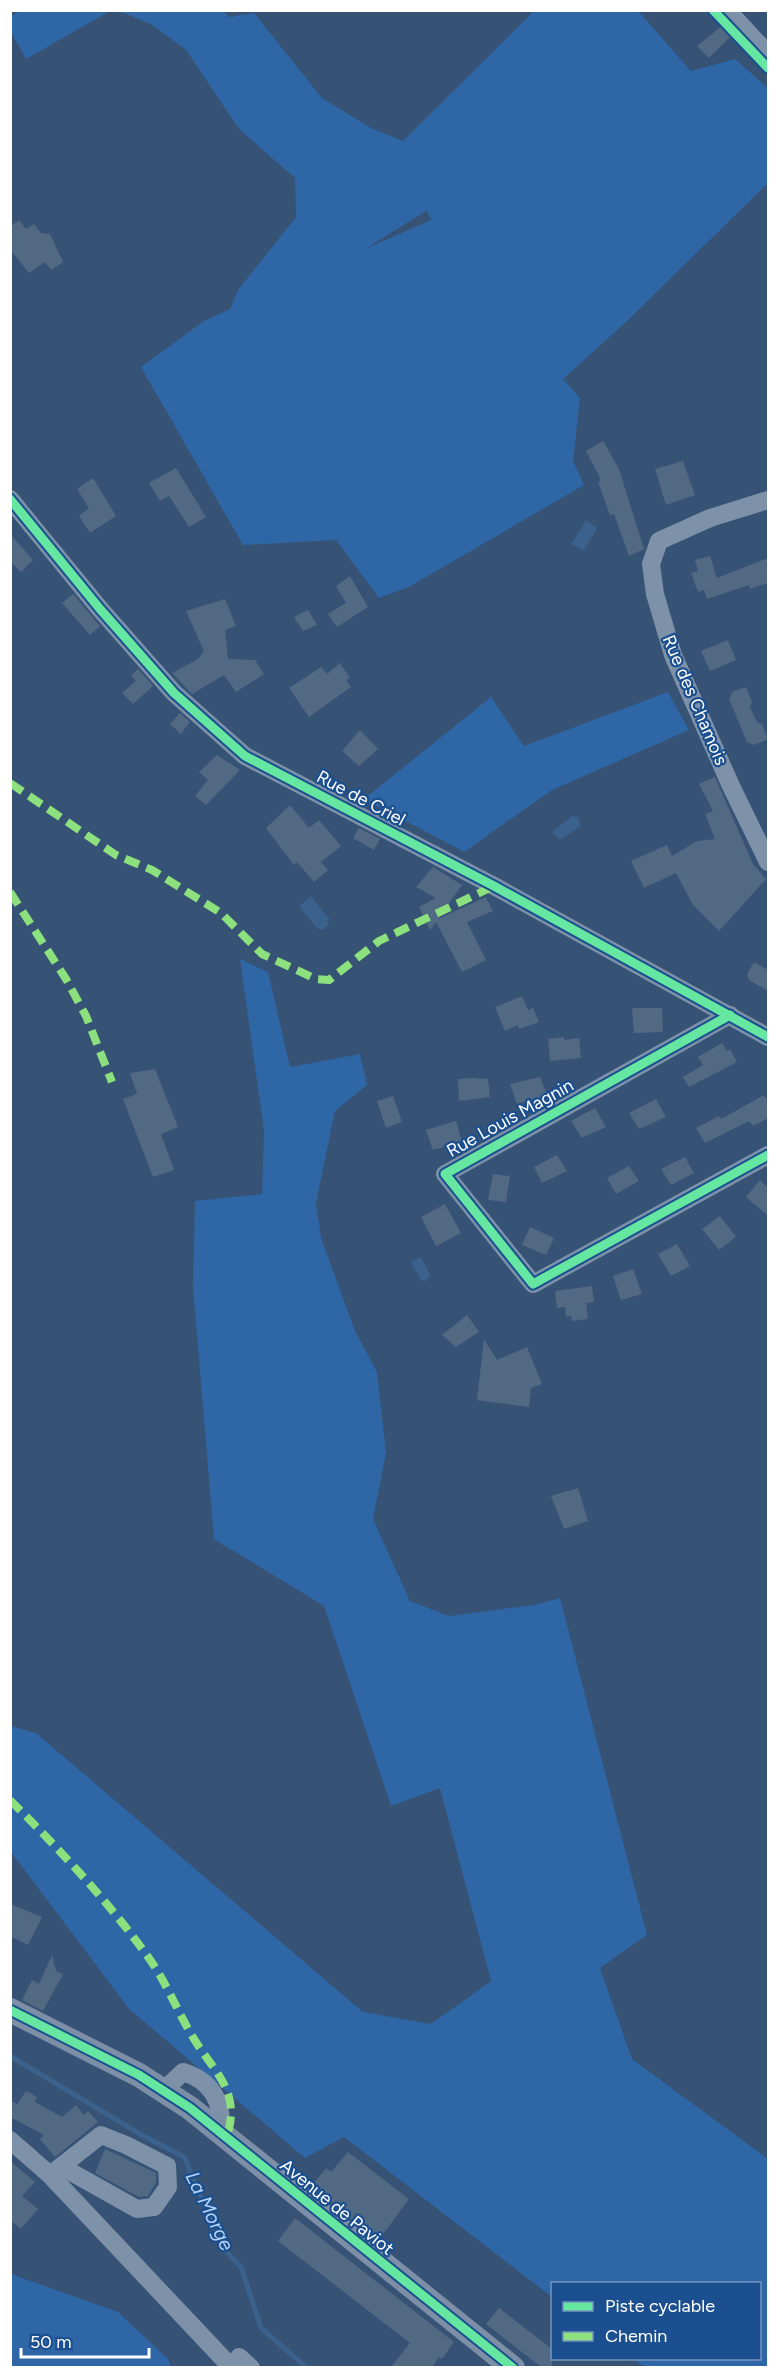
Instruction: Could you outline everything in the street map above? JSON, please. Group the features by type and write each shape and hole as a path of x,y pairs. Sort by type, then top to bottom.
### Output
{"main road":[{"name":"Avenue de Paviot","path":"10,2010 164,2090 220,2130 276,2179 513,2367"}],"street":[{"path":"727,10 768,54"},
{"name":"Rue de Criel","path":"10,499 100,609 174,693 245,756 494,886 768,1037"},
{"name":"Rue des Chamois","path":"767,858 674,655 655,594 651,564 659,541 710,518 768,500"},
{"name":"Rue Louis Magnin","path":"730,1015 445,1174 533,1284 768,1155"},
{"path":"10,2140 56,2171 137,2209 154,2207 168,2187 167,2166 100,2135 56,2171"},
{"path":"56,2171 240,2364"}],"shaded area":[{"path":"20,11 110,11 26,59 11,32 11,16"},
{"path":"119,11 223,11 229,17 254,13 322,98 371,128 403,141 534,11 638,11 691,71 735,59 768,88 768,183 625,323 563,379 580,398 573,461 584,485 409,587 379,598 336,540 243,545 141,367 204,321 230,309 238,290 296,217 295,178 239,129 186,50 151,24","holes":["426,211 431,220 365,249"]},
{"path":"586,520 597,528 584,551 571,544"},
{"path":"668,692 689,730 552,790 464,852 364,799 491,697 524,746"},
{"path":"572,816 578,817 581,826 560,840 552,832"},
{"path":"311,896 329,919 327,921 329,924 323,930 317,928 299,906"},
{"path":"240,959 268,972 290,1067 360,1054 367,1085 335,1111 316,1203 321,1238 355,1331 377,1372 386,1453 373,1519 410,1601 449,1616 534,1605 560,1598 647,1935 600,1968 632,2059 768,2159 768,2367 645,2367 634,2360 761,2360 761,2282 551,2282 551,2296 344,2137 305,2158 129,2009 11,1852 10,1726 36,1733 363,2012 431,2024 491,1981 440,1788 391,1806 324,1606 214,1539 193,1288 195,1201 262,1194 264,1131"},
{"path":"421,1257 430,1275 425,1282 420,1279 411,1262"},
{"path":"11,2274 118,2312 168,2359 171,2367 11,2367"}],"building":[{"path":"723,25 731,36 709,58 697,46"},
{"path":"19,220 26,229 34,224 41,233 50,234 63,262 51,270 45,262 29,273 10,249 10,227"},
{"path":"603,441 619,469 644,549 629,556 614,514 610,515 598,482 601,480 586,451"},
{"path":"683,461 695,495 666,505 655,469"},
{"path":"176,468 206,517 189,527 169,496 160,501 149,483"},
{"path":"93,478 116,516 90,533 79,516 89,508 77,489"},
{"path":"10,534 33,560 21,572 10,561"},
{"path":"710,556 717,578 768,558 768,583 750,589 749,585 707,599 704,590 698,592 691,573 698,571 695,560"},
{"path":"350,576 368,607 337,627 328,614 346,603 336,586"},
{"path":"73,594 100,626 90,635 62,603"},
{"path":"225,599 236,626 225,630 228,659 255,660 264,674 236,692 224,675 192,694 172,673 198,659 204,651 186,611"},
{"path":"308,610 317,625 303,631 294,617"},
{"path":"728,640 736,660 710,671 701,651"},
{"path":"340,663 350,678 346,680 351,687 309,717 289,688 321,667 327,674"},
{"path":"138,669 153,686 133,704 122,693 136,681 131,675"},
{"path":"746,687 752,702 750,707 757,722 762,724 768,739 754,745 747,742 729,699 733,691"},
{"path":"180,713 190,722 181,734 170,724"},
{"path":"360,730 378,749 359,766 342,751"},
{"path":"217,755 240,770 206,805 195,796 208,780 199,772"},
{"path":"715,777 753,864 766,879 719,931 693,905 676,873 644,888 631,861 667,845 672,856 697,841 715,839 705,814 713,811 699,784"},
{"path":"290,805 309,828 319,820 341,846 321,862 328,870 314,882 297,862 294,865 266,828"},
{"path":"359,828 380,839 374,850 353,838"},
{"path":"433,867 462,885 438,919 486,897 493,911 467,922 486,960 462,972 436,922 430,930 419,907 436,898 416,887"},
{"path":"754,962 768,970 768,991 749,980 747,974"},
{"path":"522,996 528,1010 533,1008 539,1022 519,1029 518,1025 505,1031 495,1007"},
{"path":"632,1008 662,1008 663,1032 634,1033"},
{"path":"564,1037 564,1040 579,1038 581,1058 550,1061 548,1039"},
{"path":"722,1043 727,1051 730,1049 737,1062 689,1087 683,1077 703,1065 698,1057"},
{"path":"155,1069 178,1127 161,1134 174,1170 153,1177 123,1099 137,1094 130,1073"},
{"path":"540,1077 547,1095 517,1104 510,1084"},
{"path":"458,1079 488,1079 490,1097 459,1101"},
{"path":"764,1095 768,1102 768,1118 753,1126 749,1121 705,1143 696,1128 719,1116 721,1119"},
{"path":"393,1096 402,1122 386,1128 377,1101"},
{"path":"656,1099 666,1117 639,1129 629,1113"},
{"path":"595,1108 606,1127 582,1138 571,1121"},
{"path":"456,1121 462,1142 433,1150 426,1130"},
{"path":"557,1155 567,1171 542,1183 534,1167"},
{"path":"685,1157 694,1173 671,1185 661,1169"},
{"path":"629,1166 639,1181 616,1194 607,1178"},
{"path":"493,1174 510,1176 506,1202 488,1200"},
{"path":"760,1180 768,1188 768,1216 746,1197"},
{"path":"445,1204 461,1233 436,1246 421,1217"},
{"path":"720,1216 736,1237 719,1250 702,1229"},
{"path":"530,1227 554,1238 546,1255 522,1245"},
{"path":"677,1244 690,1266 671,1276 658,1254"},
{"path":"633,1269 642,1294 621,1300 613,1276"},
{"path":"592,1286 594,1302 586,1303 588,1319 572,1321 571,1316 566,1317 565,1307 557,1308 555,1291"},
{"path":"467,1315 479,1332 456,1347 442,1335"},
{"path":"484,1339 497,1360 527,1347 542,1384 531,1388 529,1407 477,1400"},
{"path":"578,1488 588,1521 564,1529 551,1496"},
{"path":"10,1904 42,1917 28,1945 10,1936"},
{"path":"52,1955 56,1971 63,1974 43,2011 22,2000 32,1980 39,1984"},
{"path":"26,2091 37,2097 35,2102 62,2117 76,2105 84,2115 88,2111 98,2122 55,2157 40,2139 44,2135 10,2117 10,2100 17,2104"},
{"path":"105,2149 156,2173 156,2182 148,2196 139,2197 95,2173"},
{"path":"348,2152 409,2199 378,2241 311,2187 326,2168 331,2172"},
{"path":"10,2161 35,2182 22,2196 38,2209 21,2229 10,2220"},
{"path":"295,2218 454,2342 442,2359 439,2357 432,2367 391,2367 410,2343 278,2241"},
{"path":"499,2308 551,2348 552,2367 541,2367 486,2324"}],"waterway":[{"name":"La Morge","path":"10,2056 140,2134 184,2157 222,2247 241,2267 261,2328 307,2368"}],"marked path":[{"path":"10,783 116,855 152,870 221,913 262,954 316,979 329,980 379,941 494,886"},
{"path":"10,892 66,979 86,1016 112,1082"},
{"path":"10,1800 64,1855 98,1894 152,1963 191,2034 216,2070 228,2093 231,2120 227,2136"}],"cycle path":[{"path":"713,10 768,68"},
{"path":"10,499 100,609 174,693 245,756 494,886 768,1037"},
{"path":"730,1015 445,1174 533,1284 768,1155"},
{"path":"10,2010 139,2075 190,2108 513,2368"}]}
